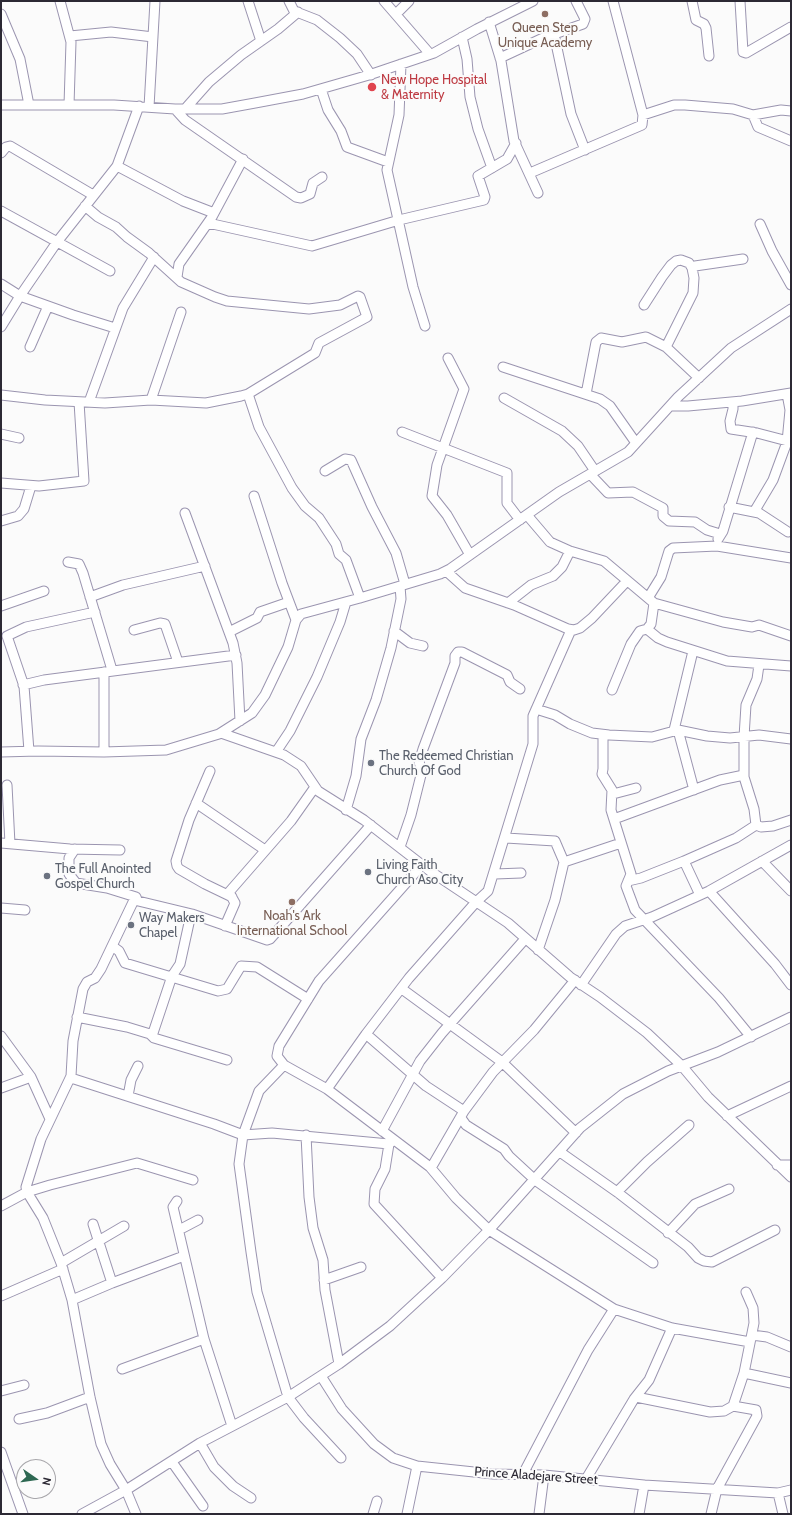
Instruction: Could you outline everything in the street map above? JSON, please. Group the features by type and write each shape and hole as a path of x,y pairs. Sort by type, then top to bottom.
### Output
{"street":[{"path":"60,1 70,36 69,105"},
{"path":"149,107 155,1"},
{"path":"248,1 261,41"},
{"path":"290,1 294,11 317,20 340,38 357,54 371,75"},
{"path":"384,1 430,54"},
{"path":"396,14 409,1"},
{"path":"1,105 139,106 175,109 222,109 321,88 371,75 430,54 489,22 516,5 533,1"},
{"path":"500,58 554,34 583,24 585,21 576,1"},
{"path":"530,173 642,125 643,115 613,1"},
{"path":"692,1 696,20 704,24 706,28 709,56"},
{"path":"740,1 743,52 746,53 791,27"},
{"path":"185,109 209,82 241,54 261,41 298,12"},
{"path":"1,14 20,59 29,105"},
{"path":"489,22 500,58 510,118 516,143 538,194"},
{"path":"70,36 112,32 153,37"},
{"path":"554,34 571,114 585,150"},
{"path":"462,37 467,59 470,97 492,168"},
{"path":"401,64 399,115 386,170 399,220 413,287 425,326"},
{"path":"321,88 328,110 341,131 347,147 388,162"},
{"path":"643,115 674,105 733,109 753,115 781,110 791,111"},
{"path":"1,327 57,242 116,166 139,106"},
{"path":"175,109 185,120 243,159 284,190 301,198 310,194 314,183 322,177"},
{"path":"753,115 758,127 791,141"},
{"path":"208,223 312,246 399,220 484,200 485,197 478,178 479,175 492,168 508,156 516,143"},
{"path":"1,153 6,147 10,146 93,195"},
{"path":"508,156 522,157"},
{"path":"177,277 179,264 208,223 243,159"},
{"path":"116,166 183,201 214,213"},
{"path":"1,395 79,402 151,400 206,403 248,394 315,353 319,343 366,319 367,314 360,297 356,296 340,305 309,309 275,307 227,301 186,284 154,257 126,237 116,227 98,217 85,206"},
{"path":"1,211 110,272"},
{"path":"760,224 772,251 791,285"},
{"path":"89,402 123,308 154,257"},
{"path":"692,268 696,266 743,259"},
{"path":"644,305 662,277 676,261 685,260 692,268 693,294 666,347"},
{"path":"1,284 20,296 115,328"},
{"path":"30,347 48,306"},
{"path":"1,752 104,752 177,748 221,733 252,713 265,696 288,647 296,620 301,614 360,598 446,571 559,492 628,452 670,406 731,348 791,309"},
{"path":"151,400 181,312"},
{"path":"586,394 598,339 622,342 646,338 666,347 699,378"},
{"path":"448,358 464,389 437,465 432,497 447,515 470,555"},
{"path":"503,367 600,399 610,406 636,443"},
{"path":"670,406 733,402 789,393 789,442 773,480 754,512"},
{"path":"248,394 259,427 292,488 305,506 319,518 336,543 339,554 346,560 360,598"},
{"path":"504,398 562,431 578,446 592,473 608,493 633,492 663,508 663,516 669,521 694,522 707,530 720,534"},
{"path":"1,483 31,486 84,481 79,402"},
{"path":"733,402 730,428 735,431 753,432 789,442"},
{"path":"402,432 507,473 508,503 550,542 570,551 604,561 626,582 651,601 723,622 752,627 759,625 791,636"},
{"path":"716,546 753,432"},
{"path":"1,434 19,438"},
{"path":"325,471 345,458 351,460 372,507 396,553 402,585 401,599 394,631 376,700 362,739 356,776 346,810"},
{"path":"1,521 18,516 24,509 31,486"},
{"path":"254,496 296,620"},
{"path":"729,507 754,512 766,517 788,532"},
{"path":"185,512 236,655 240,721"},
{"path":"612,690 631,644 640,631 647,629 653,618 651,601 661,577 669,551 673,548 716,546 791,558"},
{"path":"508,603 531,585 553,576 562,567 570,551"},
{"path":"68,562 79,564 95,612 108,671 104,752"},
{"path":"90,597 123,584 205,566"},
{"path":"446,571 465,588 508,603 571,630 580,628 592,618 626,582"},
{"path":"1,606 44,591"},
{"path":"229,632 257,618 260,612 289,602"},
{"path":"276,752 290,731 317,677 340,622 346,602"},
{"path":"29,751 23,685 8,634 26,627 95,612"},
{"path":"134,630 160,623 165,624 178,662"},
{"path":"647,629 658,638 667,642 727,661 791,666"},
{"path":"327,1089 366,1034 414,973 476,902 488,892 506,838 533,744 532,727 536,709 571,630"},
{"path":"394,631 410,643 423,646"},
{"path":"693,651 676,730 694,790"},
{"path":"400,847 411,815 422,771 419,762 455,663 455,656 458,652 462,652 507,675 510,682 520,689"},
{"path":"23,685 44,680 236,655"},
{"path":"756,826 754,809 744,775 744,737 746,705 757,679 759,664"},
{"path":"536,709 555,715 570,724 592,733 603,735 652,737 676,730 707,736 730,738 759,735 791,739"},
{"path":"221,733 276,752 301,766 315,787 327,798 371,825 422,865 508,923 538,950 578,982 647,1033 682,1066 708,1097 791,1177"},
{"path":"603,735 602,774 610,786 613,794 610,807 631,874 626,886 635,910 719,998 751,1036"},
{"path":"210,771 189,820 176,862 179,869 232,897"},
{"path":"614,819 720,780 744,775"},
{"path":"7,785 5,843 75,849 120,850"},
{"path":"225,926 235,903 230,894 232,889 291,821 315,787"},
{"path":"613,794 636,788"},
{"path":"196,803 265,850"},
{"path":"628,881 641,878 684,861 736,838 756,826 773,826 791,820"},
{"path":"75,849 69,858 69,874 76,883 108,888 136,897 136,900 191,914 267,940 270,939 371,825"},
{"path":"506,838 555,841 564,862 555,900 538,950"},
{"path":"564,862 621,843"},
{"path":"431,1168 463,1115 493,1072 578,982 616,934 632,922 644,920 709,891 791,845"},
{"path":"684,861 700,895"},
{"path":"762,861 791,891"},
{"path":"422,865 319,981 279,1046 277,1056 284,1065 327,1089 382,1131 392,1142 431,1168 456,1198 489,1230 614,1309 672,1328 751,1338 766,1337 791,1347"},
{"path":"495,874 521,873"},
{"path":"709,891 775,964 791,985"},
{"path":"136,900 132,902 112,946 95,978 87,982 83,989 72,1040 71,1078 41,1139 26,1182 27,1192 43,1218 62,1266 72,1300 90,1397 101,1444 113,1471 126,1490 136,1514"},
{"path":"1,908 25,910"},
{"path":"632,922 635,910"},
{"path":"152,1036 172,976 182,957 191,914"},
{"path":"382,1131 420,1061 525,939"},
{"path":"112,946 119,951 125,963 223,991 231,985 241,966 257,967 308,999"},
{"path":"105,959 123,959"},
{"path":"402,989 502,1062 576,1133"},
{"path":"82,1514 92,1511 200,1443 288,1397 339,1364 390,1326 442,1278 489,1230 576,1133 623,1094 682,1066 718,1052 791,1016"},
{"path":"77,1017 127,1027 227,1060"},
{"path":"366,1034 412,1075 463,1115 466,1125 504,1149 509,1156 535,1180 653,1263"},
{"path":"1,1036 31,1077 50,1119"},
{"path":"284,1065 259,1091 243,1135 239,1164 257,1292 288,1397 304,1418 341,1458"},
{"path":"128,1096 131,1080 138,1066"},
{"path":"1,1088 31,1077"},
{"path":"71,1078 243,1135 272,1133 392,1142"},
{"path":"727,1116 791,1086"},
{"path":"617,1192 647,1162 689,1125"},
{"path":"306,1136 309,1197 313,1228 323,1260 324,1280 331,1327 339,1364"},
{"path":"392,1142 385,1169 375,1189 374,1204 442,1278"},
{"path":"560,1152 617,1192 688,1247 698,1258 712,1262 775,1230"},
{"path":"1,1206 27,1192 137,1163 193,1180"},
{"path":"777,1165 791,1165"},
{"path":"668,1233 695,1204 711,1195 728,1189"},
{"path":"176,1201 173,1207 204,1339 232,1426"},
{"path":"179,1230 198,1220"},
{"path":"94,1224 112,1283"},
{"path":"1,1296 62,1266 99,1240 124,1226"},
{"path":"72,1300 184,1256"},
{"path":"324,1280 361,1267"},
{"path":"734,1406 744,1373 754,1323 753,1308 746,1292"},
{"path":"523,1474 588,1350 614,1309"},
{"path":"586,1479 636,1397 649,1380 672,1328"},
{"path":"122,1369 204,1339"},
{"path":"744,1373 791,1383"},
{"name":"Prince Aladejare Street","path":"321,1376 342,1409 374,1444 393,1458 416,1466 493,1474 544,1475 644,1485 778,1492 791,1490"},
{"path":"1,1391 24,1385"},
{"path":"19,1419 47,1413 90,1397"},
{"path":"636,1397 710,1412 724,1411 734,1406 756,1410 757,1416 717,1489 711,1514"},
{"path":"200,1443 214,1466 233,1486 251,1498"},
{"path":"1,1452 24,1514"},
{"path":"172,1462 202,1506"},
{"path":"407,1514 416,1466"},
{"path":"539,1514 544,1475"},
{"path":"639,1514 644,1485"},
{"path":"778,1492 783,1514"},
{"path":"373,1514 377,1501"}],"place":[{"name":"Queen Step Unique Academy","path":"545,14"},
{"name":"New Hope Hospital & Maternity","path":"372,87"},
{"name":"The Redeemed Christian Church Of God","path":"371,763"},
{"name":"Living Faith Church Aso City","path":"368,872"},
{"name":"The Full Anointed Gospel Church","path":"47,876"},
{"name":"Noah's Ark International School","path":"292,902"},
{"name":"Way Makers Chapel","path":"131,925"}]}
